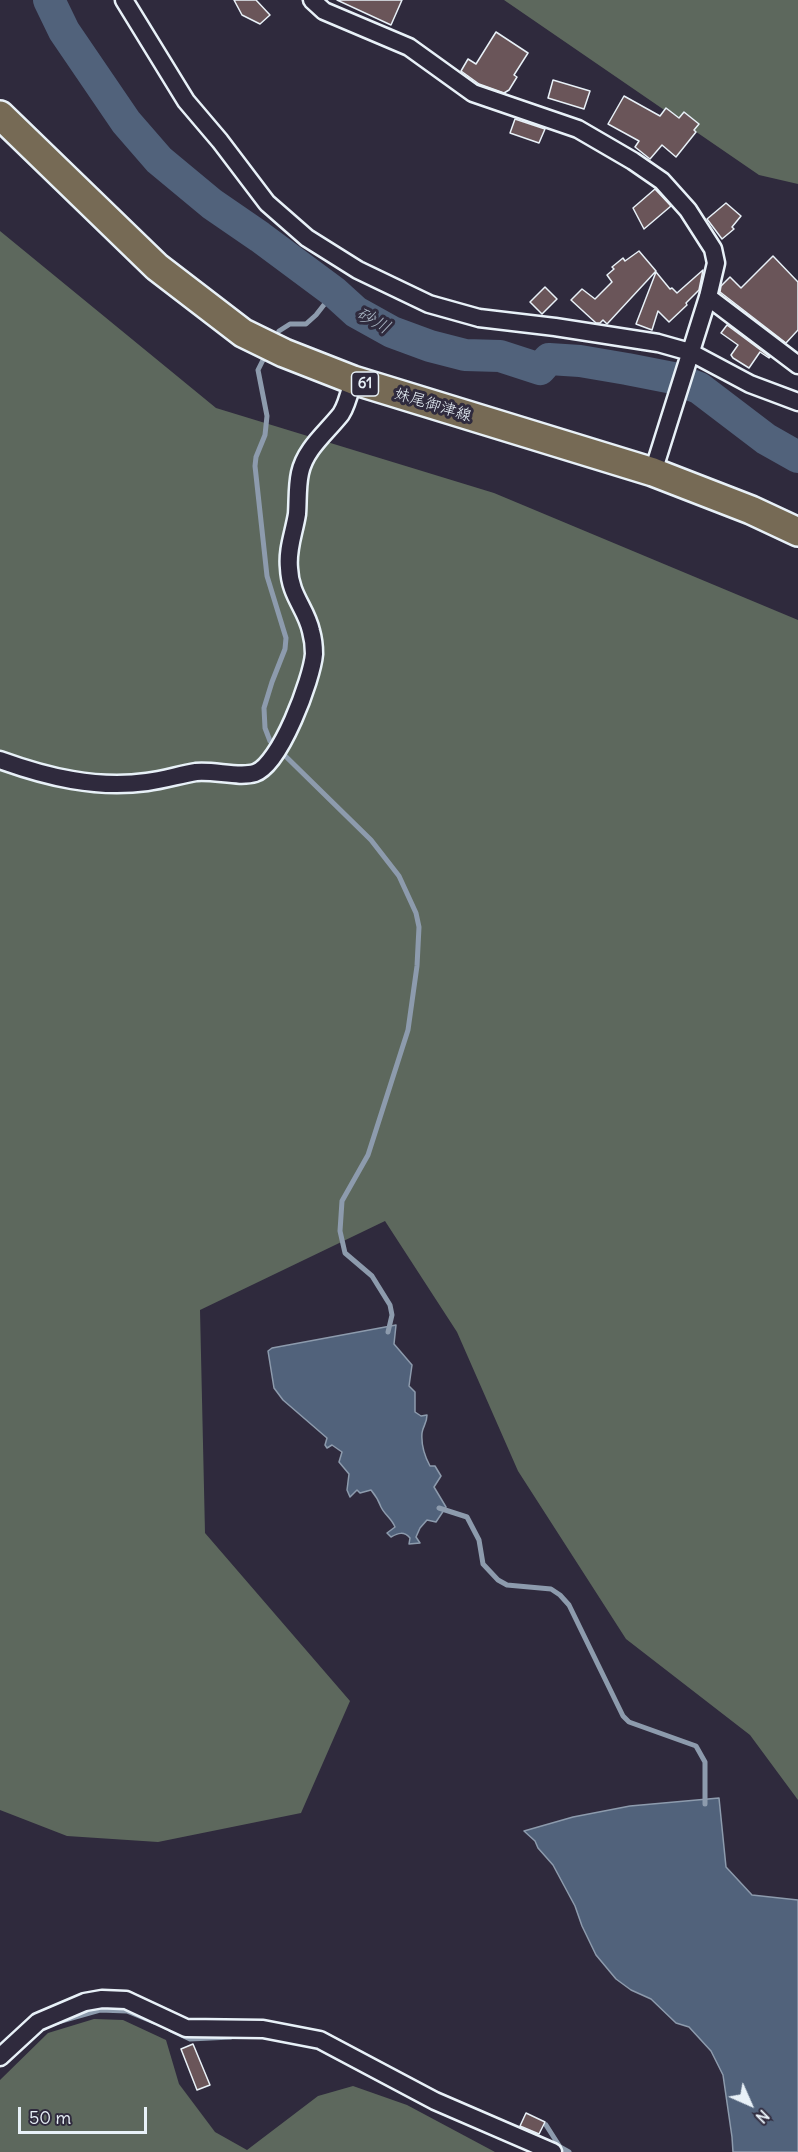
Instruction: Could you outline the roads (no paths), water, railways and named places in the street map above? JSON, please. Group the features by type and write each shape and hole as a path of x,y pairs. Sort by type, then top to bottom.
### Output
{"main road":[{"name":"妹尾御津線","path":"0,115 157,267 243,333 284,353 353,380 653,472 751,510 798,532"}],"street":[{"path":"124,0 186,101 267,203 307,238 350,265 429,304 479,318 658,343 750,384 798,402"},
{"path":"312,0 324,11 409,47 473,93 578,129 662,181 688,210 713,249 716,263 708,297 653,472"},
{"path":"708,297 798,365"},
{"path":"0,760 88,783 120,784 147,782 198,772 256,773 263,768 279,749 308,682 314,654 311,630 292,590 289,568 289,546 296,516 300,473 307,454 343,412 353,380"},
{"path":"0,2057 38,2022 85,2002 102,1998 126,2000 186,2028 262,2029 320,2040 435,2101 553,2152"}],"water":[{"path":"396,1325 394,1344 412,1365 409,1386 415,1392 415,1412 421,1416 427,1415 422,1433 423,1450 430,1466 435,1466 441,1476 434,1487 446,1507 436,1522 427,1520 420,1528 416,1537 420,1543 409,1544 410,1538 405,1534 391,1537 387,1533 395,1527 371,1490 360,1493 357,1490 350,1497 347,1490 349,1474 339,1462 342,1452 332,1445 327,1448 325,1445 327,1438 283,1400 274,1388 268,1351 272,1348"},
{"path":"719,1798 726,1867 752,1895 798,1900 798,2152 733,2152 723,2075 711,2051 689,2027 676,2023 651,1999 631,1990 616,1979 596,1955 575,1906 553,1865 535,1841 524,1831 573,1817 630,1806"}],"waterway":[{"name":"砂川","path":"49,0 64,31 126,122 159,160 212,204 334,292 356,312 392,332 430,346 465,355 500,356 540,369 549,359 580,361 673,378 699,388 766,439 798,457"},
{"path":"279,331 290,324 306,324 334,292"},
{"path":"265,356 258,370 267,416 265,435 256,457 255,466 267,576 286,638 285,649 264,708 265,728 270,741 371,840 399,876 416,913 419,927 417,966 408,1030 368,1155 342,1201 340,1231 345,1253 372,1276 390,1305 392,1315 388,1332"},
{"path":"439,1508 467,1517 479,1540 483,1564 498,1580 507,1585 551,1589 569,1605 623,1716 629,1722 696,1746 705,1762 705,1804"},
{"path":"54,2023 100,2010 127,2011 154,2022"},
{"path":"171,2030 190,2039 231,2037"},
{"path":"546,2125 560,2147 569,2152"}]}
